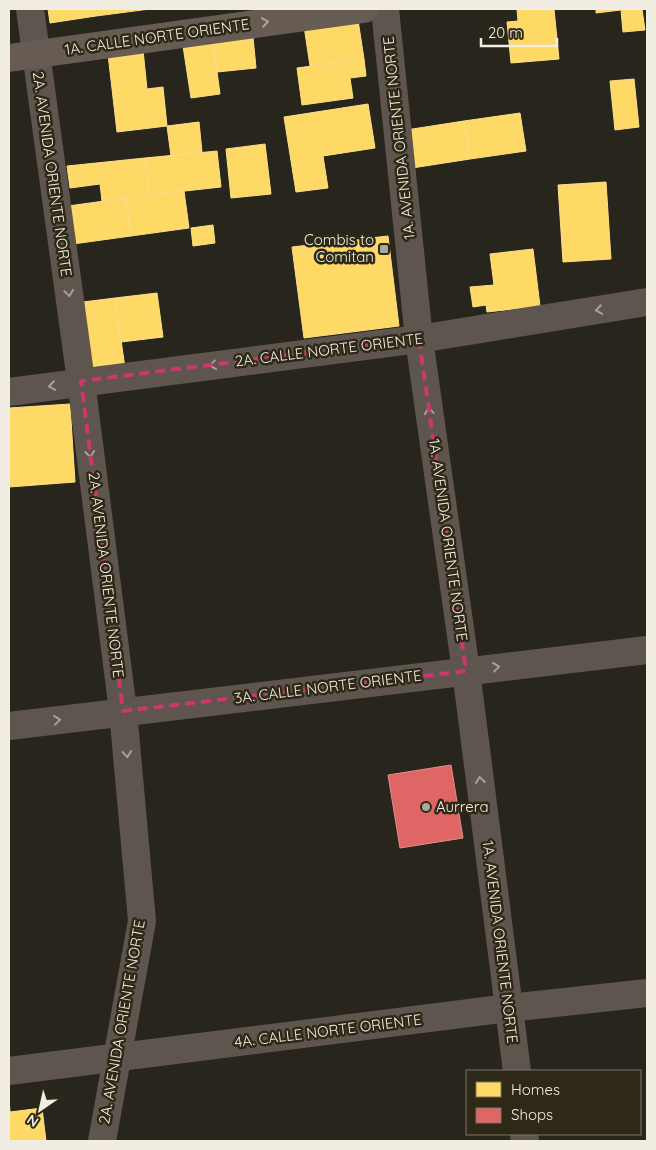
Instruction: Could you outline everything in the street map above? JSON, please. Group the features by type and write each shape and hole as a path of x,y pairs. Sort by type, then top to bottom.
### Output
{"main road":[{"name":"1A. CALLE NORTE ORIENTE","path":"9,58 364,9"}],"street":[{"name":"2A. AVENIDA ORIENTE NORTE","path":"30,9 81,382 123,712 142,921 102,1141"},
{"name":"1A. AVENIDA ORIENTE NORTE","path":"386,9 419,339 466,671 516,1070"},
{"name":"2A. CALLE NORTE ORIENTE","path":"9,392 419,339 647,302"},
{"name":"3A. CALLE NORTE ORIENTE","path":"9,726 647,650"},
{"name":"4A. CALLE NORTE ORIENTE","path":"9,1070 647,992"}],"highlighted area":[{"path":"419,339 466,671 123,711 81,381"}],"building: Homes":[{"path":"48,9 95,9 96,16 50,23"},
{"path":"95,9 150,9 96,16"},
{"path":"517,9 554,9 559,59 511,63 507,22 518,21"},
{"path":"596,9 642,9 645,30 623,32 621,10 596,13"},
{"path":"358,20 364,59 310,66 304,26"},
{"path":"253,37 256,68 217,72 213,42"},
{"path":"213,42 220,94 191,98 183,46"},
{"path":"143,50 147,89 163,87 167,126 117,132 108,54"},
{"path":"364,59 366,76 350,78 353,98 302,105 297,68"},
{"path":"634,79 639,127 615,130 610,81"},
{"path":"368,104 375,148 323,156 328,188 296,192 284,117"},
{"path":"520,113 526,151 470,159 464,121"},
{"path":"464,121 470,159 412,168 406,130"},
{"path":"199,122 202,152 171,156 167,126"},
{"path":"265,144 271,194 231,198 226,149"},
{"path":"217,151 221,187 149,195 145,158"},
{"path":"145,158 149,195 102,201 100,184 70,188 67,166"},
{"path":"606,182 611,259 563,262 558,185"},
{"path":"184,191 189,228 131,236 126,198"},
{"path":"126,198 131,236 73,244 68,206"},
{"path":"213,225 215,243 193,246 191,228"},
{"path":"388,236 399,326 304,338 292,247"},
{"path":"533,249 540,306 487,312 486,305 473,307 470,287 494,285 490,254"},
{"path":"157,293 163,337 121,342 115,298"},
{"path":"115,298 125,368 93,372 83,302"},
{"path":"70,404 75,482 9,487 9,408"},
{"path":"9,1098 10,1112 42,1108 46,1141 9,1141"}],"building: Shops":[{"name":"Aurrera","path":"451,765 463,838 400,848 388,775"}],"place":[{"name":"Combis to Comitan","path":"384,249"},
{"name":"Aurrera","path":"426,807"}]}
